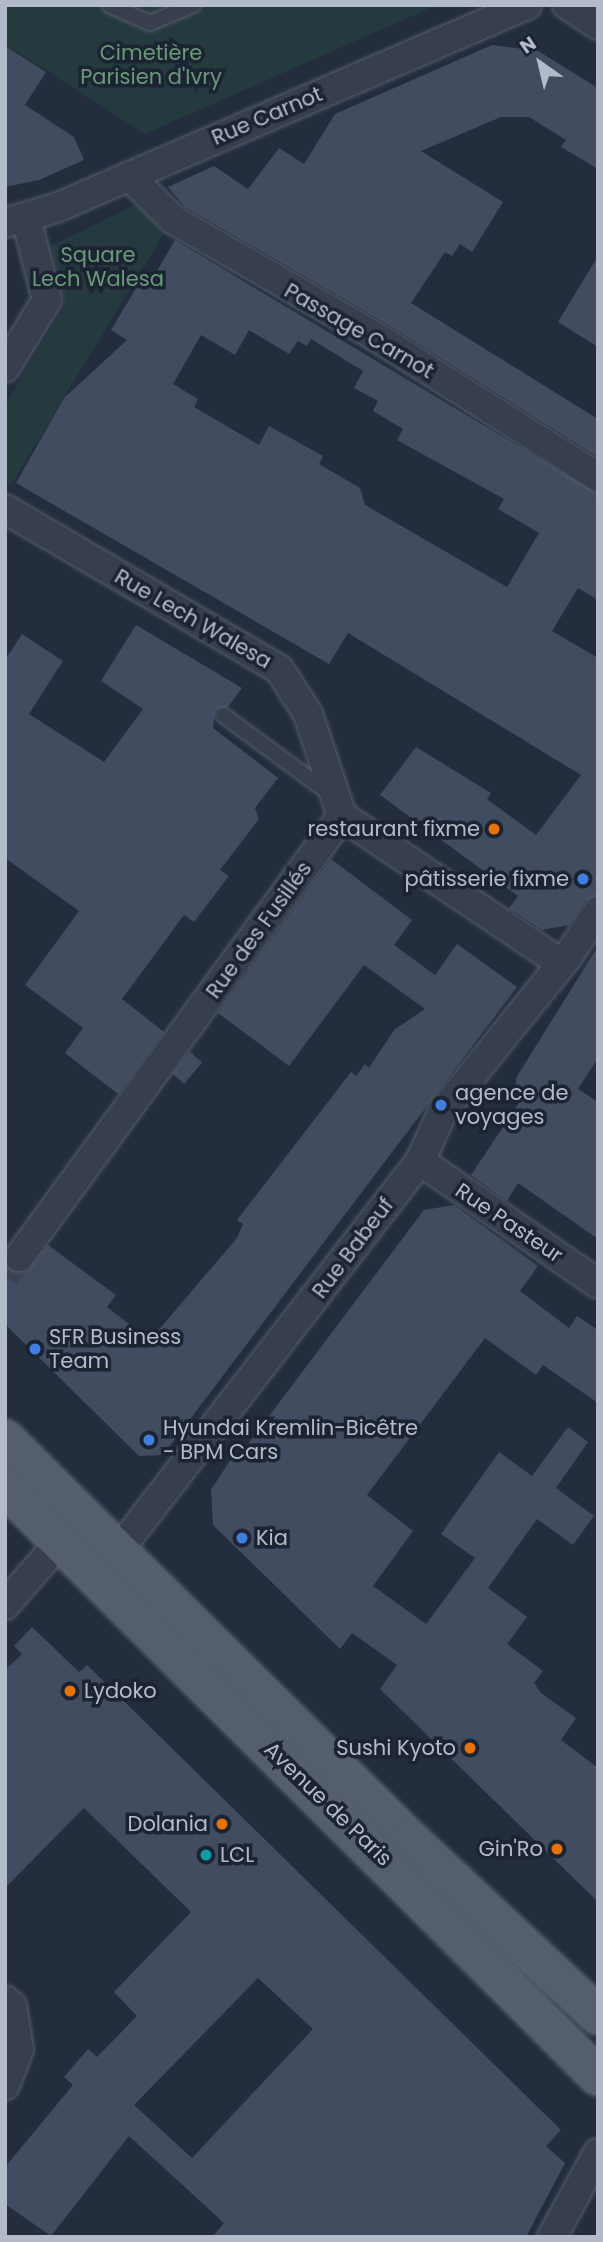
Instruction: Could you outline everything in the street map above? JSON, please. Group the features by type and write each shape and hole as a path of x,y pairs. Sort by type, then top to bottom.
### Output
{"main road":[{"path":"5,1439 66,1530"},
{"path":"5,1487 108,1564"},
{"name":"Avenue de Paris","path":"108,1564 598,2015"},
{"name":"Avenue de Paris","path":"108,1564 598,2076"}],"street":[{"name":"Rue Carnot","path":"16,220 129,176 527,5"},
{"path":"567,5 598,25"},
{"name":"Passage Carnot","path":"129,176 174,220 375,336 598,477"},
{"path":"5,368 47,300 16,220"},
{"name":"Rue Lech Walesa","path":"5,509 279,669 308,714 341,808"},
{"path":"341,808 561,963"},
{"name":"Rue des Fusillés","path":"19,1257 341,808"},
{"name":"Rue Babeuf","path":"108,1564 420,1161 443,1111 561,963 598,911"},
{"name":"Rue Pasteur","path":"420,1161 598,1284"},
{"path":"5,1605 66,1530"},
{"path":"5,2000 12,2006 19,2049 5,2085"},
{"path":"552,2237 598,2152"}],"lane":[{"path":"109,5 150,23 193,5"},
{"path":"223,715 341,808"}],"green space":[{"name":"Cimetière Parisien d'Ivry","path":"5,5 437,5 145,134 5,44"},
{"name":"Square Lech Walesa","path":"149,198 170,223 11,485 5,481 5,405 65,305 51,246"}],"building":[{"path":"492,45 538,51 598,88 598,169 561,147 566,140 529,117 501,117 421,151 503,202 472,252 460,244 452,256 445,252 411,303 598,419 598,457 384,322 185,207 168,187 214,166 248,189 279,148 304,164 335,114"},
{"path":"5,46 46,72 25,105 74,137 84,160 39,180 5,187 5,136"},
{"path":"175,240 598,494 598,600 578,588 552,631 598,658 598,895 585,901 569,925 542,930 509,908 518,896 380,795 416,747 491,793 487,799 536,835 581,775 348,633 329,664 16,483 64,398 127,340 111,330 142,278 150,283","holes":["249,330 289,354 298,341 307,346 311,339 363,371 354,388 378,401 373,411 403,429 397,440 504,499 498,509 539,533 507,587 365,505 360,488 319,464 323,456 269,426 259,445 194,407 198,399 173,384 201,335 235,355"]},
{"path":"598,256 598,347 558,322"},
{"path":"136,625 242,688 228,707 215,710 213,728 278,778 255,808 259,819 220,870 229,876 194,922 184,915 122,999 164,1032 118,1094 65,1053 83,1028 25,985 79,911 5,858 5,660 22,634 63,661 29,714 104,762 143,709 101,681"},
{"path":"331,859 412,920 394,945 435,975 457,944 517,987 163,1455 139,1456 5,1324 5,1266 26,1272 48,1245 116,1295 107,1307 150,1340 237,1238 243,1224 237,1220 351,1072 356,1076 365,1064 369,1068 394,1030 425,1009 364,965 289,1066 218,1013"},
{"path":"598,946 598,1058 578,1089 598,1102 598,1239 518,1183 507,1201 471,1175 525,1094 516,1088 516,1078"},
{"path":"190,1052 202,1062 184,1084 172,1073"},
{"path":"454,1205 538,1266 520,1291 569,1328 577,1316 598,1330 598,1403 543,1365 536,1375 485,1338 367,1495 413,1531 373,1586 426,1624 475,1558 441,1534 499,1452 532,1476 568,1427 588,1442 556,1488 594,1516 573,1545 537,1519 488,1588 527,1617 507,1644 543,1671 534,1683 541,1693 576,1718 561,1740 598,1768 598,1902 380,1689 397,1665 352,1633 340,1649 213,1525 211,1490 234,1454 239,1456 424,1210"},
{"path":"32,1627 79,1672 87,1665 561,2130 546,2146 565,2163 526,2237 212,2237 224,2223 129,2136 51,2236 5,2204 5,2167 73,2085 64,2077 88,2049 97,2057 137,2016 114,1992 191,1912 84,1808 5,1888 5,1670 22,1654 14,1646","holes":["258,1978 313,2029 192,2158 134,2105"]}],"tunnel":[{"path":"5,1276 19,1257"}],"place":[{"name":"restaurant fixme","path":"494,829"},
{"name":"pâtisserie fixme","path":"583,879"},
{"name":"agence de voyages","path":"441,1105"},
{"name":"SFR Business Team","path":"35,1349"},
{"name":"Hyundai Kremlin-Bicêtre - BPM Cars","path":"149,1440"},
{"name":"Kia","path":"242,1538"},
{"name":"Lydoko","path":"70,1691"},
{"name":"Sushi Kyoto","path":"470,1748"},
{"name":"Dolania","path":"222,1824"},
{"name":"Gin'Ro","path":"557,1849"},
{"name":"LCL","path":"206,1855"}]}
